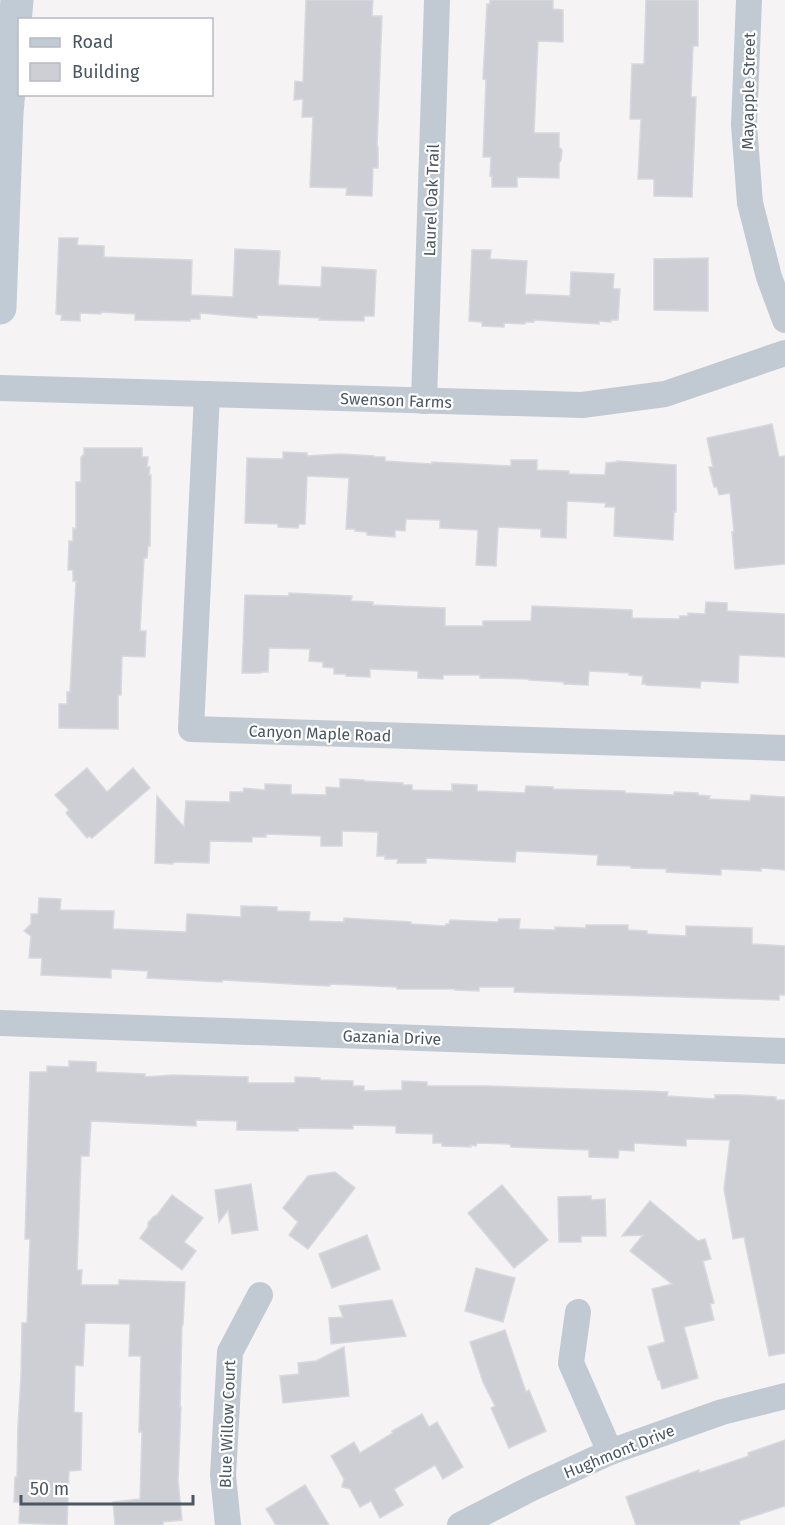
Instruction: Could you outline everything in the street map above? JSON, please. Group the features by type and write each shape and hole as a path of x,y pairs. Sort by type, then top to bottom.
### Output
{"street":[{"path":"0,308 7,112 17,0"},
{"name":"Laurel Oak Trail","path":"424,401 437,0"},
{"name":"Mayapple Street","path":"749,0 744,125 750,203 769,277 785,320"},
{"name":"Swenson Farms","path":"0,388 582,405 664,393 785,353"},
{"name":"Canyon Maple Road","path":"207,394 190,729 785,748"},
{"name":"Gazania Drive","path":"0,1023 785,1051"},
{"name":"Blue Willow Court","path":"228,1525 223,1475 230,1352 260,1295"},
{"path":"578,1312 571,1363 610,1452"},
{"name":"Hughmont Drive","path":"460,1525 610,1452 722,1412 785,1396"}],"building":[{"path":"306,0 373,0 372,16 382,16 378,168 373,168 372,196 346,195 347,188 310,187 313,117 302,117 303,99 294,100 295,81 303,82"},
{"path":"490,0 553,0 553,9 563,10 563,42 538,41 534,133 559,133 559,147 562,150 559,178 517,177 517,187 492,187 491,157 483,157 486,80 483,79 487,4 490,4"},
{"path":"646,0 698,0 698,46 693,46 691,97 696,97 692,197 654,196 654,179 638,179 641,119 630,119 632,64 644,64"},
{"path":"59,238 78,238 77,245 104,246 104,257 192,260 191,295 233,297 235,249 280,251 278,285 321,287 322,267 376,270 374,316 364,316 364,321 257,315 257,318 200,313 200,319 190,319 190,321 135,320 135,314 101,312 101,314 80,313 80,321 61,320 62,315 56,314"},
{"path":"472,250 491,250 490,259 527,261 525,294 570,296 571,272 614,274 613,289 620,289 618,320 599,321 599,324 534,320 534,322 525,322 525,324 504,323 504,327 482,326 482,322 469,321"},
{"path":"708,258 708,311 654,310 654,259"},
{"path":"772,424 779,457 785,456 785,564 735,569 730,493 719,495 717,487 714,487 709,467 713,467 707,438"},
{"path":"84,448 142,448 142,457 148,457 147,467 150,467 149,475 151,475 150,546 148,546 147,558 144,558 140,631 146,631 145,657 122,656 121,695 118,695 118,729 59,728 59,704 67,704 67,692 70,692 76,581 73,581 73,570 68,570 69,541 73,541 73,528 76,529 76,482 81,482 81,457 84,454"},
{"path":"283,452 307,453 307,456 340,454 374,456 385,457 385,461 432,464 432,462 511,466 511,460 537,460 537,470 569,471 569,474 605,475 606,463 617,461 676,465 676,512 674,512 673,540 614,536 615,507 605,507 606,503 567,501 566,538 541,537 541,529 498,527 496,566 476,565 478,530 440,528 440,520 406,519 405,531 395,530 395,537 367,535 367,532 346,529 349,478 307,476 305,524 299,524 298,528 278,527 278,524 245,523 247,458 283,459"},
{"path":"289,593 352,596 351,601 373,602 373,605 445,608 445,626 483,626 483,621 531,621 532,606 632,610 632,618 679,619 680,616 688,616 688,613 705,614 706,602 727,603 727,611 785,614 785,657 739,655 738,683 701,681 700,688 646,685 642,684 643,676 589,671 588,685 529,679 480,678 480,675 443,675 443,679 418,678 418,671 370,669 370,677 346,676 346,674 334,674 334,668 323,667 323,662 309,661 310,649 269,648 268,672 242,673 245,595 289,596"},
{"path":"87,768 107,792 133,768 150,788 92,838 89,836 87,838 66,813 69,810 55,795"},
{"path":"340,779 403,783 403,785 412,785 412,790 452,791 452,784 477,785 477,791 525,793 526,786 674,795 674,792 698,793 698,795 710,796 709,799 750,801 751,795 785,797 785,870 721,869 721,875 666,872 667,869 597,865 598,855 516,851 515,862 426,858 426,863 397,863 398,859 385,859 385,856 377,856 378,832 342,831 342,846 321,846 321,836 266,834 266,837 252,837 252,842 210,841 209,863 155,863 157,796 184,827 186,801 230,802 230,792 243,792 244,788 265,790 265,784 291,785 291,794 326,795 326,787 340,788"},
{"path":"39,898 61,899 60,910 114,911 113,929 186,932 187,914 241,917 241,906 277,907 277,911 310,912 309,921 344,922 344,918 445,926 450,920 498,922 499,919 520,919 519,929 555,930 555,927 586,928 586,925 628,925 628,930 647,931 647,934 686,936 686,926 752,928 752,944 785,946 785,995 779,995 779,1000 514,992 515,987 479,987 479,991 397,989 397,987 330,984 330,986 147,978 148,971 111,969 111,978 41,975 42,958 29,958 31,936 24,931 31,924 31,914 38,914"},
{"path":"69,1061 96,1062 96,1072 145,1074 145,1077 173,1075 248,1077 248,1083 295,1083 295,1077 353,1081 353,1086 364,1086 364,1091 402,1090 402,1081 427,1082 427,1086 644,1091 668,1092 667,1096 715,1099 715,1095 740,1095 776,1097 776,1100 785,1100 785,1353 769,1356 744,1237 733,1239 724,1189 730,1140 686,1139 686,1146 634,1143 634,1151 619,1150 618,1158 589,1157 589,1150 511,1147 510,1144 477,1143 476,1146 470,1145 471,1147 442,1146 442,1143 433,1143 433,1134 396,1133 396,1126 353,1125 353,1129 298,1128 298,1131 237,1130 237,1121 196,1120 196,1126 91,1121 89,1156 81,1156 77,1270 82,1270 81,1285 119,1285 119,1280 185,1282 178,1480 182,1520 163,1522 163,1525 115,1525 113,1502 140,1499 141,1356 129,1356 130,1324 85,1323 83,1366 75,1365 74,1412 82,1413 81,1470 69,1471 67,1525 19,1523 20,1502 14,1502 15,1477 17,1477 22,1323 27,1323 30,1239 25,1239 30,1072 47,1072 47,1066 69,1067"},
{"path":"335,1172 355,1188 308,1249 289,1235 298,1222 283,1208 308,1176"},
{"path":"251,1184 258,1230 232,1234 228,1210 219,1222 215,1190"},
{"path":"502,1185 548,1240 514,1268 468,1213"},
{"path":"172,1195 203,1218 184,1242 196,1251 182,1270 140,1238 148,1227 148,1223"},
{"path":"591,1196 591,1200 605,1199 606,1236 581,1236 581,1242 559,1242 558,1197"},
{"path":"650,1201 698,1241 705,1239 711,1259 703,1261 714,1303 710,1304 714,1320 684,1327 698,1378 662,1389 648,1347 665,1342 652,1289 672,1284 630,1251 643,1235 622,1236"},
{"path":"367,1235 380,1269 332,1288 319,1254"},
{"path":"476,1268 515,1278 503,1322 465,1311"},
{"path":"392,1300 406,1336 331,1344 329,1318 343,1317 339,1306"},
{"path":"505,1330 526,1392 529,1390 546,1431 509,1448 491,1408 495,1406 483,1382 470,1342"},
{"path":"344,1347 349,1396 283,1403 280,1376 299,1374 298,1363 316,1361"},
{"path":"422,1414 429,1427 437,1422 463,1467 443,1479 435,1465 394,1489 403,1505 380,1518 371,1501 360,1507 350,1489 342,1487 344,1479 331,1456 354,1442 360,1453"},
{"path":"785,1440 785,1506 739,1521 740,1525 636,1525 626,1497 699,1470 699,1473 749,1456 748,1453"},
{"path":"305,1485 329,1525 276,1525 266,1509"}]}
